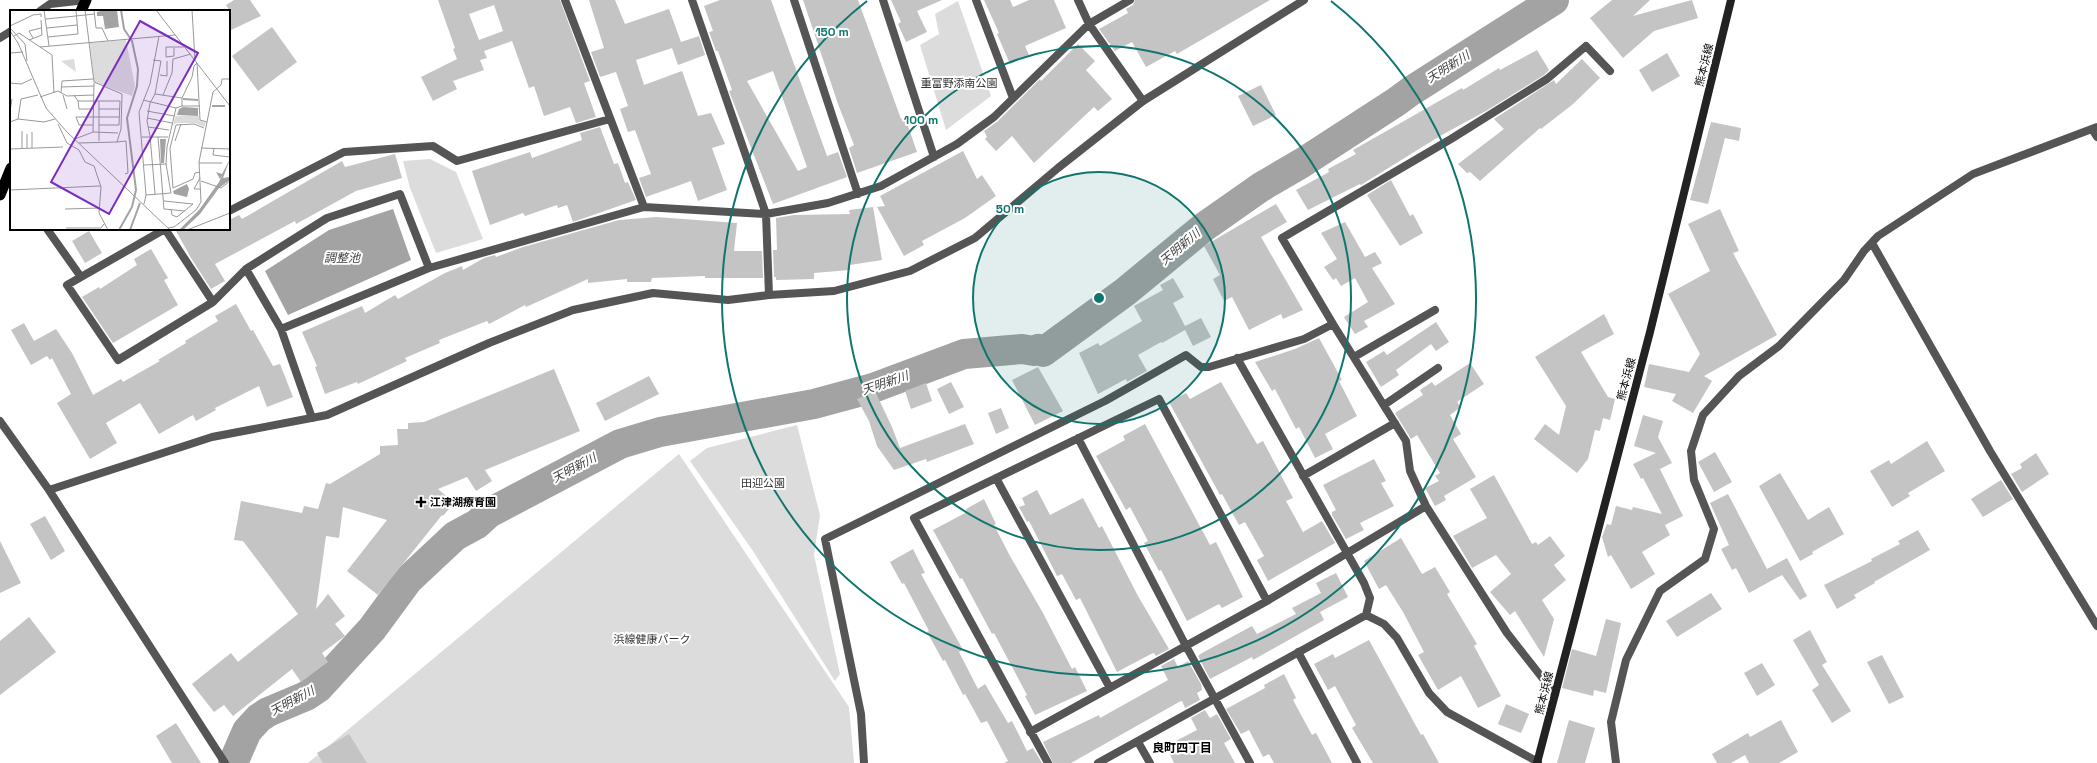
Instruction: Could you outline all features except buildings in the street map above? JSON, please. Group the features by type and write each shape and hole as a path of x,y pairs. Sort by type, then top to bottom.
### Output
{"highway":[{"path":"81,10 86,0"},
{"path":"0,195 10,174"}],"main road":[{"name":"熊本浜線","path":"1537,762 1650,332 1731,0"}],"street":[{"path":"41,10 50,4 86,0"},
{"path":"565,0 644,207"},
{"path":"692,0 766,214 769,295"},
{"path":"794,0 858,194"},
{"path":"883,0 934,157"},
{"path":"976,0 1013,98"},
{"path":"1078,0 1089,24 1143,101"},
{"path":"281,330 429,268 644,207 766,214 828,203 881,186 957,144 982,126 1089,24 1130,0"},
{"path":"49,490 212,437 327,415 489,343 572,310 653,293 728,300 769,295 834,291 910,271 976,238 1058,168 1143,101 1304,0"},
{"path":"0,38 10,32"},
{"path":"1555,694 1507,633 1426,506 1410,471 1406,441 1333,324 1282,238 1451,139 1547,79 1586,46 1610,71"},
{"path":"230,209 344,152 433,146 457,161 610,119"},
{"path":"1616,763 1611,722 1626,660 1660,591 1705,559 1714,529 1694,480 1691,451 1703,415 1739,376 1779,346 1844,280 1878,236 1973,174 2095,128 2097,137"},
{"path":"163,230 67,285 118,360 212,302 246,269 327,218 400,194 429,268"},
{"path":"48,230 81,277"},
{"path":"166,230 212,302"},
{"path":"1872,243 1990,451 2097,626"},
{"path":"246,269 281,330 312,418"},
{"path":"1354,357 1435,310"},
{"path":"864,763 861,714 825,539 1105,401 1186,355 1201,367 1304,339 1333,324"},
{"path":"1098,763 1366,615 1370,598 1364,583 1237,358"},
{"path":"1384,405 1438,368"},
{"path":"1048,763 914,518 1159,399 1267,601"},
{"path":"0,421 49,490 225,763"},
{"path":"1303,476 1395,423"},
{"path":"1078,438 1186,646 1250,763"},
{"path":"996,478 1110,688"},
{"path":"1030,732 1267,601 1426,506"},
{"path":"1366,615 1384,624 1397,638 1429,694 1447,712 1537,762"},
{"path":"1298,652 1357,763"},
{"path":"1138,742 1150,763"}],"green space":[{"name":"重富野添南公園","path":"958,1 991,96 946,130 920,45 939,34 935,14"},
{"path":"430,159 456,172 483,239 436,253 410,188 403,161"},
{"name":"田迎公園","path":"797,425 820,515 814,555 840,674 835,681 753,551 690,461 707,448"},
{"name":"浜線健康パーク","path":"679,454 849,707 854,763 308,763"}],"water":[{"name":"調整池","path":"393,209 411,260 288,315 265,271 329,230"}],"waterway":[{"name":"天明新川","path":"233,763 247,731 259,718 268,712 306,696 318,688 372,629 408,580 455,536 477,524 489,513 620,444 660,432 814,404 873,388 964,354 1022,349 1034,351 1038,349 1043,352 1125,292 1204,227 1261,187 1302,163 1411,91 1554,0"}],"place":[{"name":"江津湖療育園","path":"421,502"}],"district":[{"name":"良町四丁目","path":"1182,748"}]}
